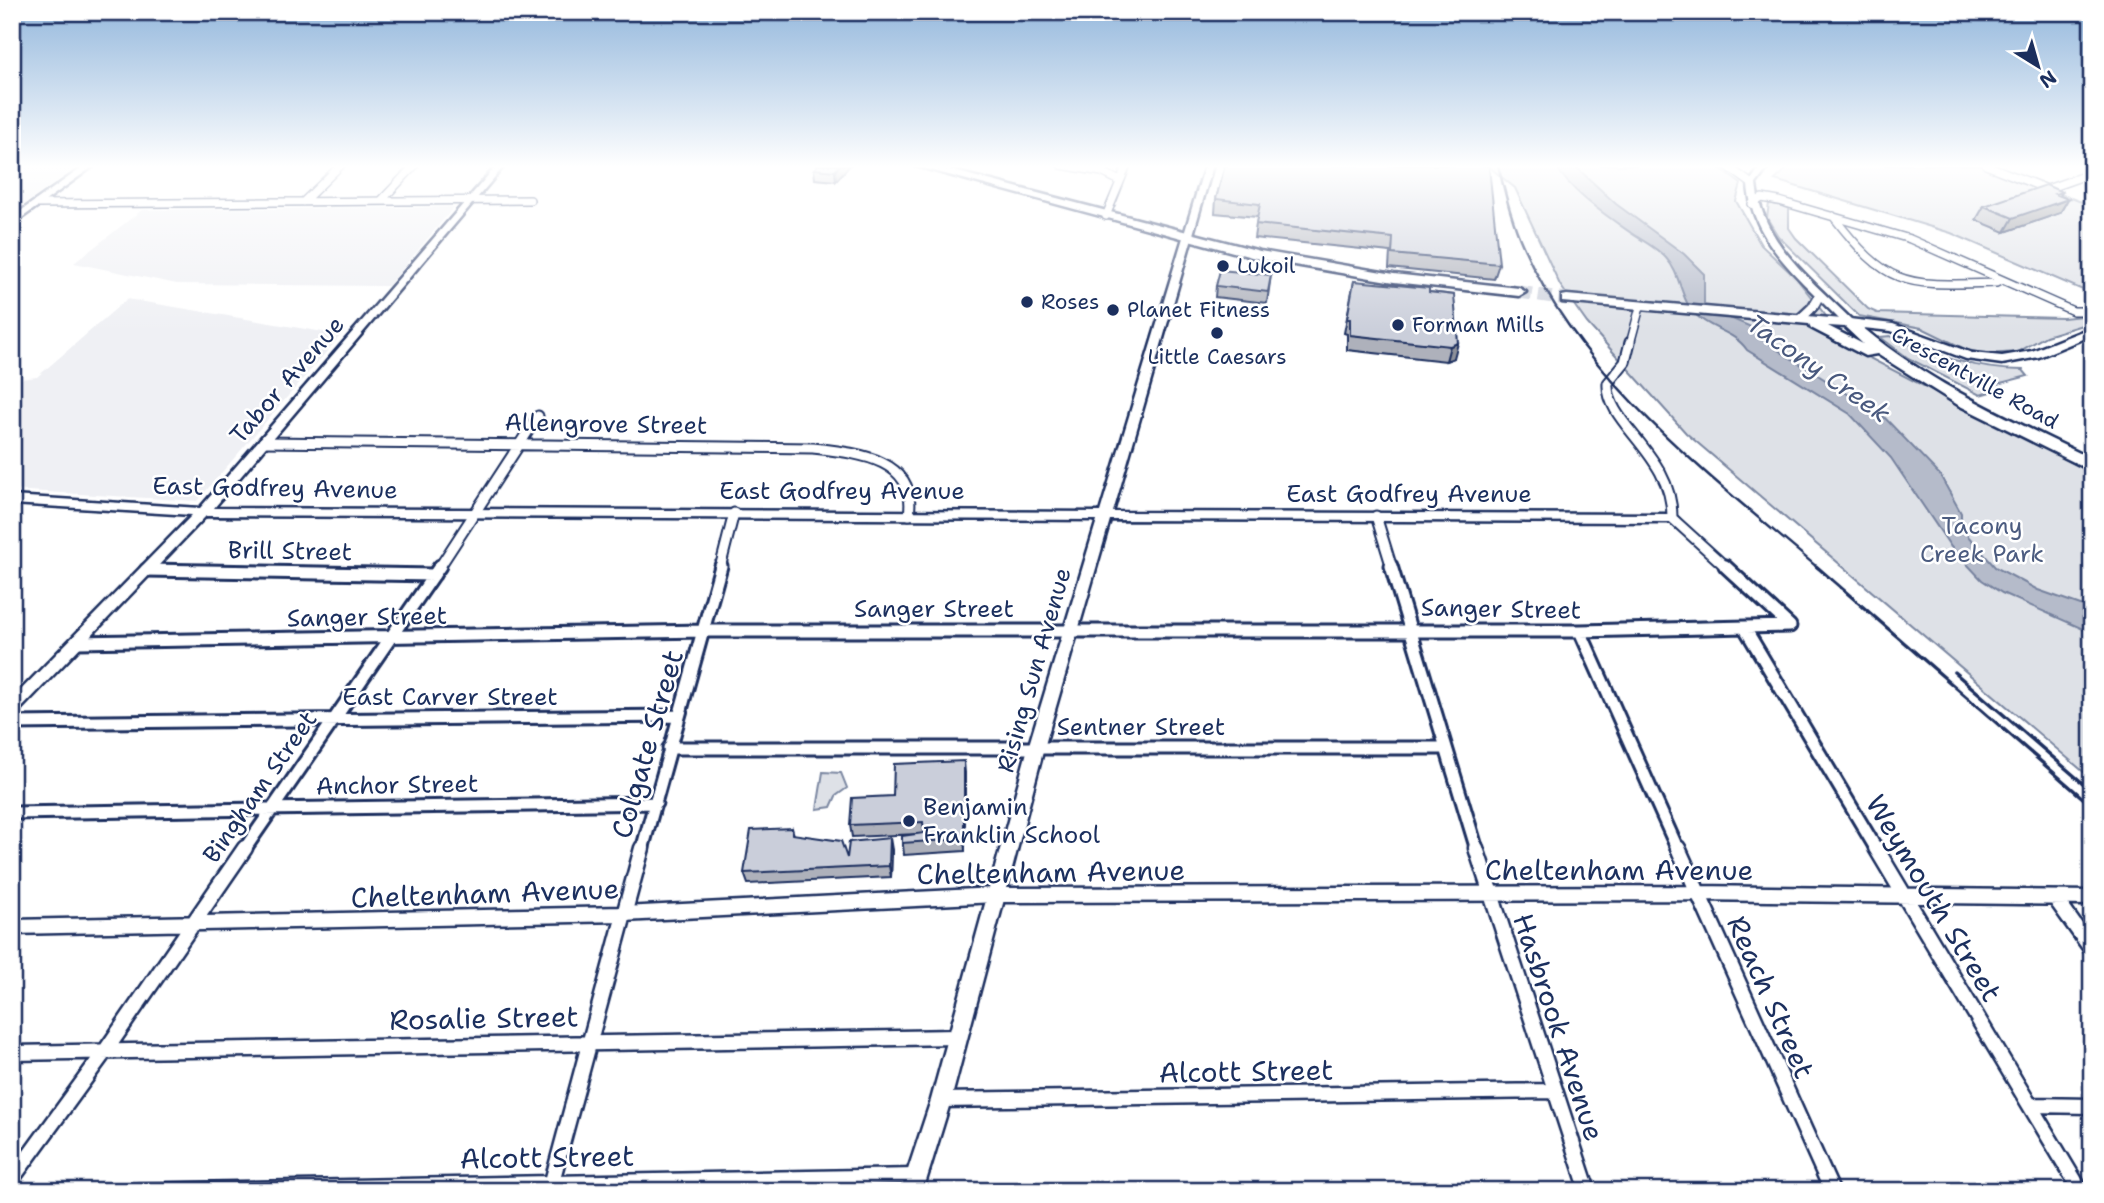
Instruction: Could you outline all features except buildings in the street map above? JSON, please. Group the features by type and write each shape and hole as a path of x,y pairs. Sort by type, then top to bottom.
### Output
{"highway":[{"path":"1126,221 1268,257 1357,272 1519,292"},
{"path":"1567,299 1849,323"},
{"path":"1799,319 1829,331 1981,409"},
{"name":"Crescentville Road","path":"1849,323 1895,361 2092,466"}],"main road":[{"path":"1849,323 1893,328 1934,343 1956,356 1991,364 2021,363 2034,359 2035,354 2092,331"}],"street":[{"name":"Tabor Avenue","path":"12,709 203,512 455,221"},
{"name":"Rising Sun Avenue","path":"914,1183 941,1100 1036,748 1191,221"},
{"name":"Crescentville Road","path":"1759,221 1763,230 1849,323"},
{"path":"1837,221 1850,238 1889,275 1917,284 1996,283 2002,280"},
{"path":"1850,221 1910,239 2073,311 2092,312"},
{"path":"1799,319 1813,307 1821,293"},
{"path":"1640,307 1625,362 1608,383 1606,392 1609,404 1637,435 1670,487 1674,502 1672,518"},
{"name":"Bingham Street","path":"12,1180 106,1050 270,808 476,514 538,416"},
{"name":"Allengrove Street","path":"263,442 813,447 860,454 883,464 902,478 911,490 909,515"},
{"name":"East Godfrey Avenue","path":"12,500 203,512 1672,518"},
{"name":"Colgate Street","path":"550,1187 669,748 705,631 734,513"},
{"name":"Hasbrook Avenue","path":"1376,516 1490,894 1588,1191"},
{"name":"Sanger Street","path":"77,642 705,631 1580,631 1746,630 1781,629 1790,626 1672,518"},
{"name":"Brill Street","path":"146,570 434,575"},
{"name":"Weymouth Street","path":"1746,630 2081,1191"},
{"name":"Reach Street","path":"1580,631 1832,1191"},
{"name":"East Carver Street","path":"12,723 678,716"},
{"name":"Sentner Street","path":"669,748 1445,748"},
{"name":"Anchor Street","path":"12,813 656,803"},
{"name":"Cheltenham Avenue","path":"12,927 623,914 995,895 1697,894 2092,898"},
{"path":"2055,898 2092,950"},
{"name":"Rosalie Street","path":"12,1053 957,1037"},
{"name":"Alcott Street","path":"941,1100 1553,1091"},
{"path":"2030,1105 2092,1106"},
{"name":"Alcott Street","path":"138,1191 914,1183"}],"shaded area":[{"path":"128,221 442,221 388,286 177,284 74,263"},
{"path":"127,299 341,335 197,501 12,490 12,380 37,377"}],"green space":[{"name":"Tacony Creek Park","path":"1530,221 1747,221 1761,245 1796,278 1852,349 2092,473 2092,779 1686,433 1587,323 1560,285"},
{"path":"1769,221 1789,221 1789,228 1796,238 1868,309 1877,313 2063,318 2092,315 2092,322 2046,336 2018,352 1987,354 1967,350 1922,328 1859,316 1778,236"},
{"path":"1912,221 2092,221 2092,294 1951,233"},
{"path":"1890,336 1955,360 1988,367 2023,370 2028,376 1997,384 1990,392 1980,395 1908,358 1880,337"},
{"path":"823,772 841,773 847,788 836,796 831,807 817,809"}],"water":[{"path":"1615,221 1639,221 1684,254 1704,274 1704,307 1749,326 1775,348 1884,417 1940,475 1961,513 1961,522 1967,535 1995,567 2038,590 2092,609 2092,633 2002,593 1982,580 1951,547 1891,458 1850,414 1701,319 1690,308 1671,264 1654,247"}],"tunnel":[{"path":"1519,292 1567,299"}],"railway":[{"path":"1514,221 1523,246 1548,295 1579,340 1614,383 1693,461 1818,568"},
{"path":"1816,566 2092,806"},
{"path":"1954,672 2092,791"}],"place":[{"name":"Lukoil","path":"1223,266"},
{"name":"Roses","path":"1027,302"},
{"name":"Planet Fitness","path":"1113,310"},
{"name":"Forman Mills","path":"1398,325"},
{"name":"Little Caesars","path":"1217,333"},
{"name":"Benjamin Franklin School","path":"909,821"}],"water label":[{"name":"Tacony Creek","path":"1819,368"}]}
